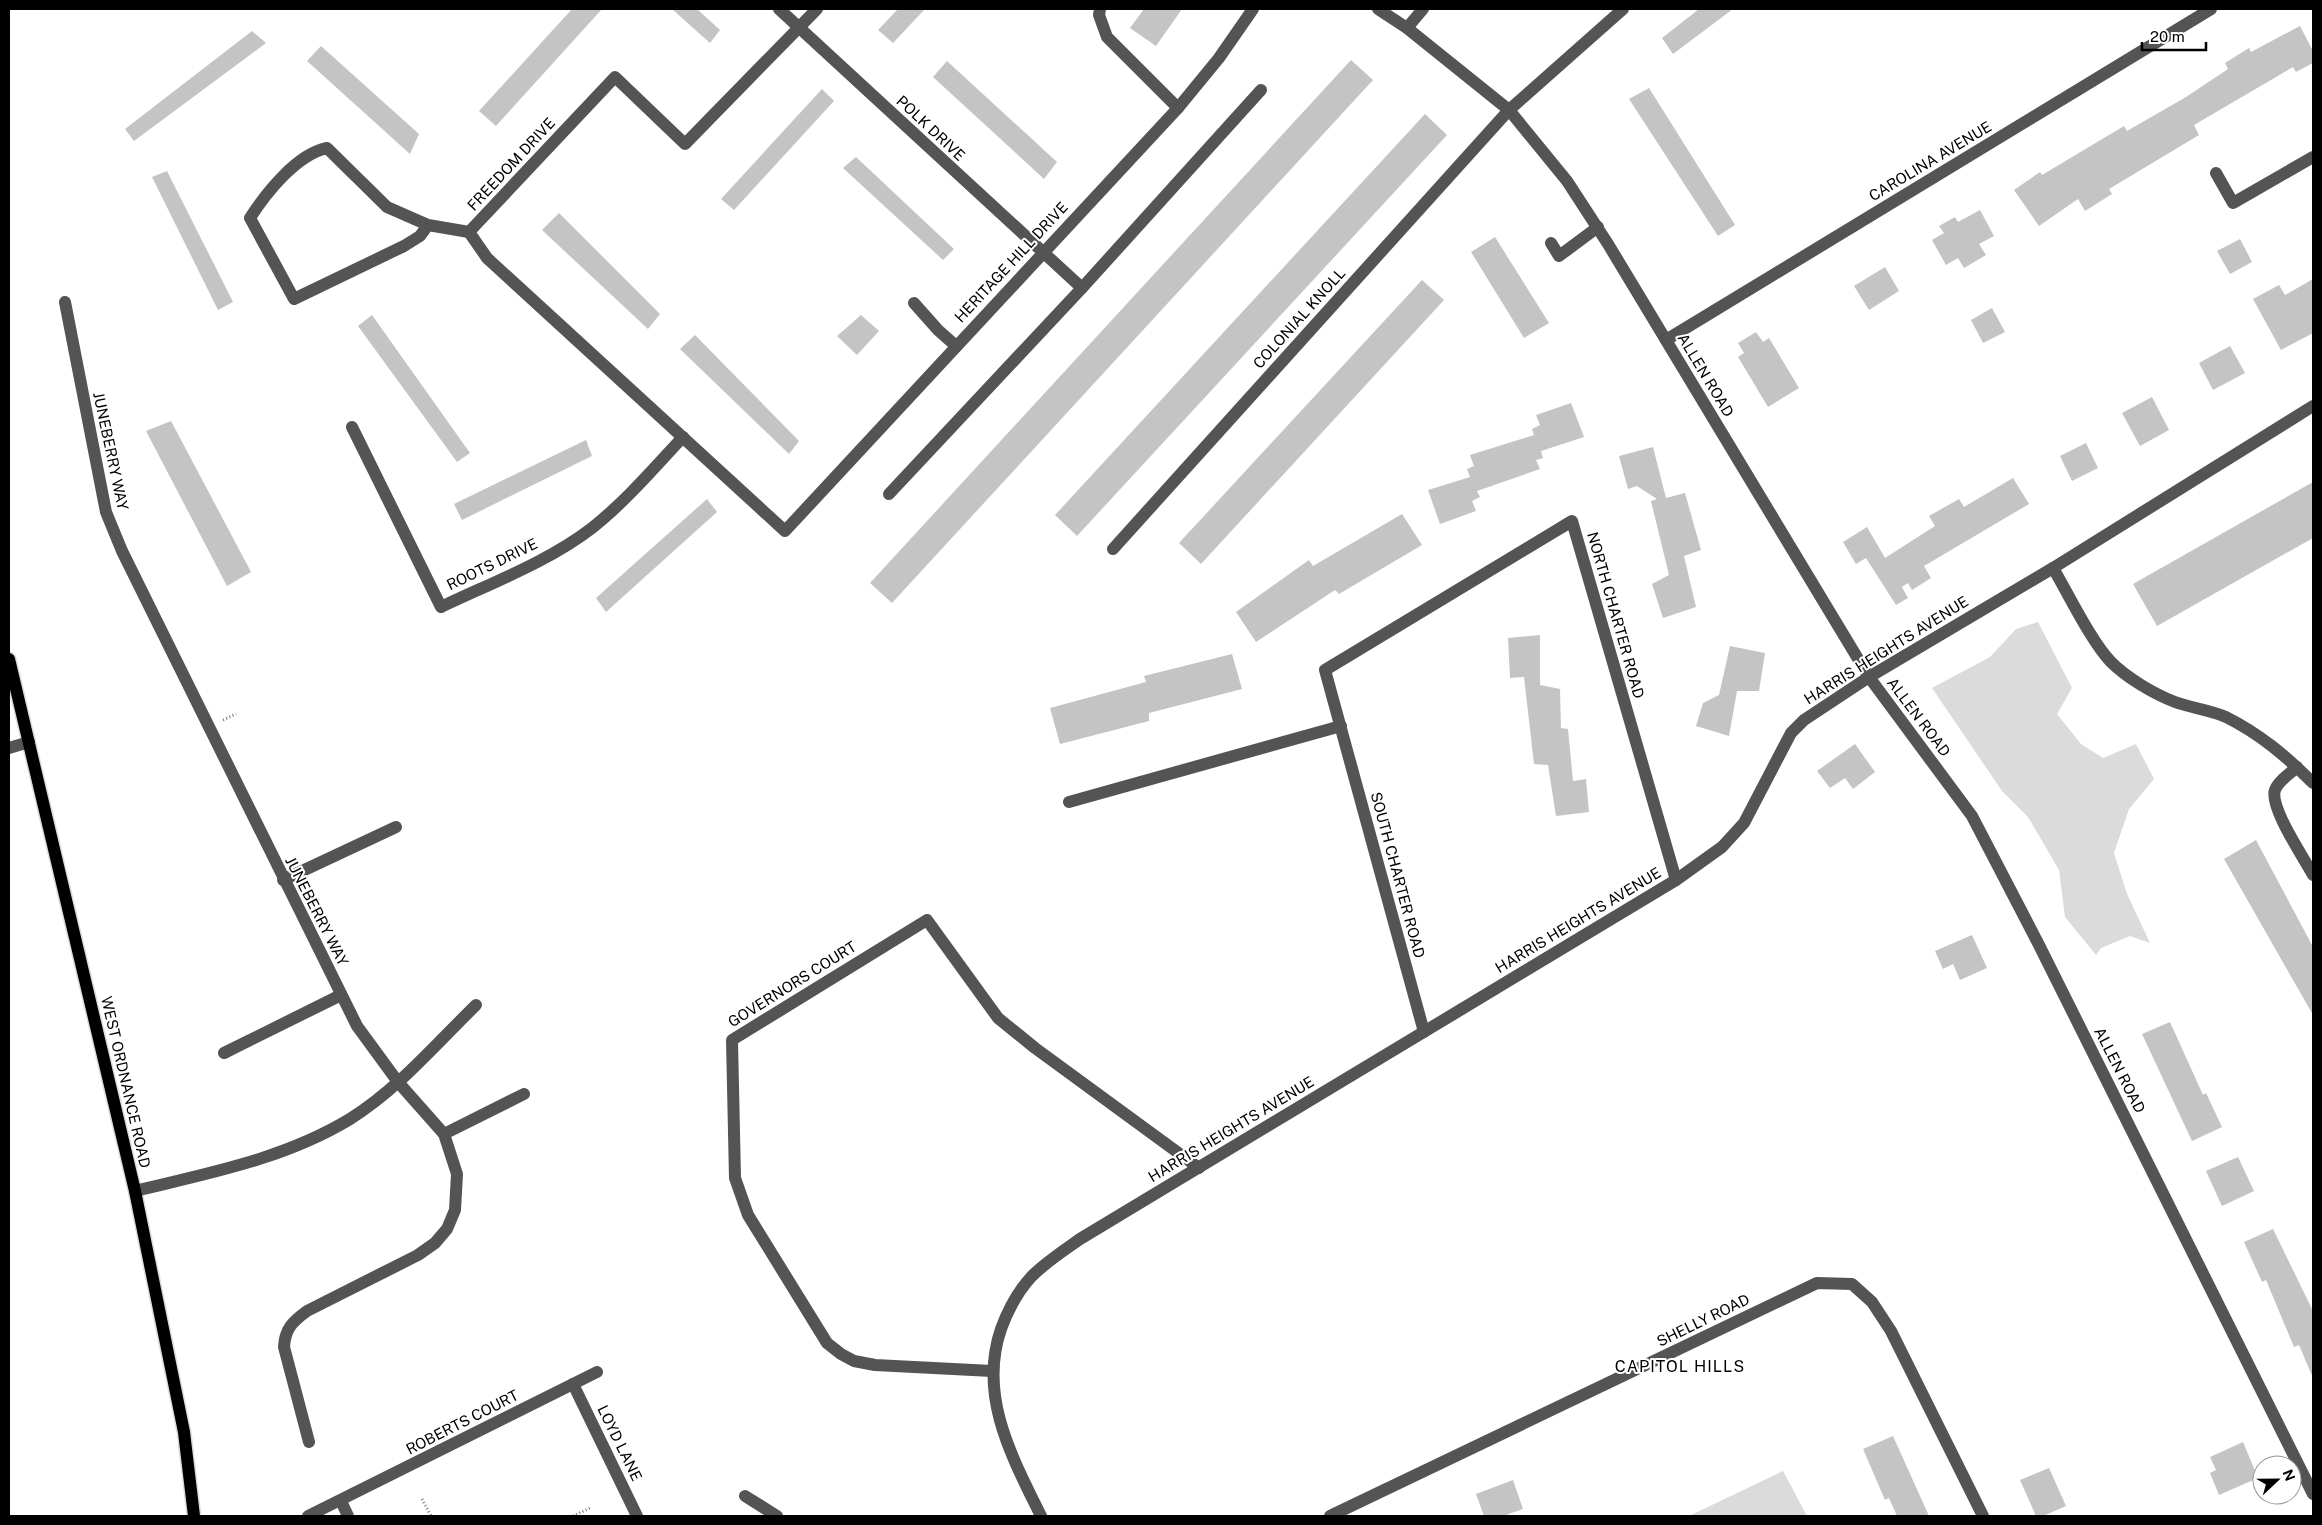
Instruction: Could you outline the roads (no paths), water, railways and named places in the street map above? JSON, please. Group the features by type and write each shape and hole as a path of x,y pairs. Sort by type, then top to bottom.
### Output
{"main road":[{"name":"WEST ORDNANCE ROAD","path":"9,659 135,1191 184,1432 194,1516"}],"street":[{"name":"POLK DRIVE","path":"779,9 1082,288"},
{"path":"800,28 817,9"},
{"path":"1100,9 1099,16 1107,37 1178,108"},
{"name":"HERITAGE HILL DRIVE","path":"785,531 1042,252 1178,108 1219,58 1253,9"},
{"name":"ALLEN ROAD","path":"1378,9 1407,28 1509,110 1567,181 1598,227 1869,677 1972,816 2040,945 2313,1494"},
{"path":"1407,28 1423,9"},
{"name":"COLONIAL KNOLL","path":"1113,548 1509,110 1623,9"},
{"name":"CAROLINA AVENUE","path":"1666,340 2211,9"},
{"name":"FREEDOM DRIVE","path":"785,531 487,258 469,232 615,78 685,144 800,28"},
{"path":"890,494 1082,288 1261,90"},
{"path":"428,225 420,236 404,246 294,299 250,218 262,198 303,158 315,150 327,148 387,206 428,225 469,232"},
{"path":"2216,173 2233,203 2313,157"},
{"path":"1551,243 1559,256 1598,227"},
{"name":"JUNEBERRY WAY","path":"65,302 106,512 122,551 283,880 357,1026 398,1082 444,1134 457,1174 455,1210 441,1236 435,1243 418,1255 307,1312 290,1323 284,1336 284,1347 309,1442"},
{"path":"914,303 938,330 956,346"},
{"name":"HARRIS HEIGHTS AVENUE","path":"1040,1516 1016,1466 1000,1426 994,1399 992,1371 997,1340 1006,1315 1031,1277 1080,1239 1676,880 1722,847 1744,823 1791,733 1804,720 1869,677 2053,568 2313,406"},
{"name":"ROOTS DRIVE","path":"352,427 441,607 552,553 591,528 622,501 683,437"},
{"name":"NORTH CHARTER ROAD","path":"1326,670 1572,521 1676,880"},
{"path":"2053,568 2098,645 2111,662 2148,688 2174,702 2224,716 2260,735 2313,783"},
{"name":"SOUTH CHARTER ROAD","path":"1326,670 1424,1032"},
{"path":"1070,802 1341,726"},
{"path":"9,748 29,742"},
{"path":"2297,767 2276,788 2273,798 2279,814 2313,875"},
{"path":"283,880 396,827"},
{"name":"GOVERNORS COURT","path":"992,1371 875,1365 854,1361 827,1344 748,1215 735,1178 732,1040 927,920 998,1018 1035,1048 1199,1168"},
{"path":"224,1053 341,995"},
{"path":"135,1191 238,1166 298,1147 350,1118 398,1082 476,1005"},
{"path":"444,1134 524,1094"},
{"name":"SHELLY ROAD","path":"1330,1516 1817,1283 1852,1284 1872,1302 1890,1332 1982,1516"},
{"name":"ROBERTS COURT","path":"308,1516 597,1372"},
{"name":"LOYD LANE","path":"573,1384 636,1516"},
{"path":"745,1496 777,1516"},
{"path":"341,1501 348,1516"}],"district":[{"name":"CAPITOL HILLS","path":"1680,1366"}]}
